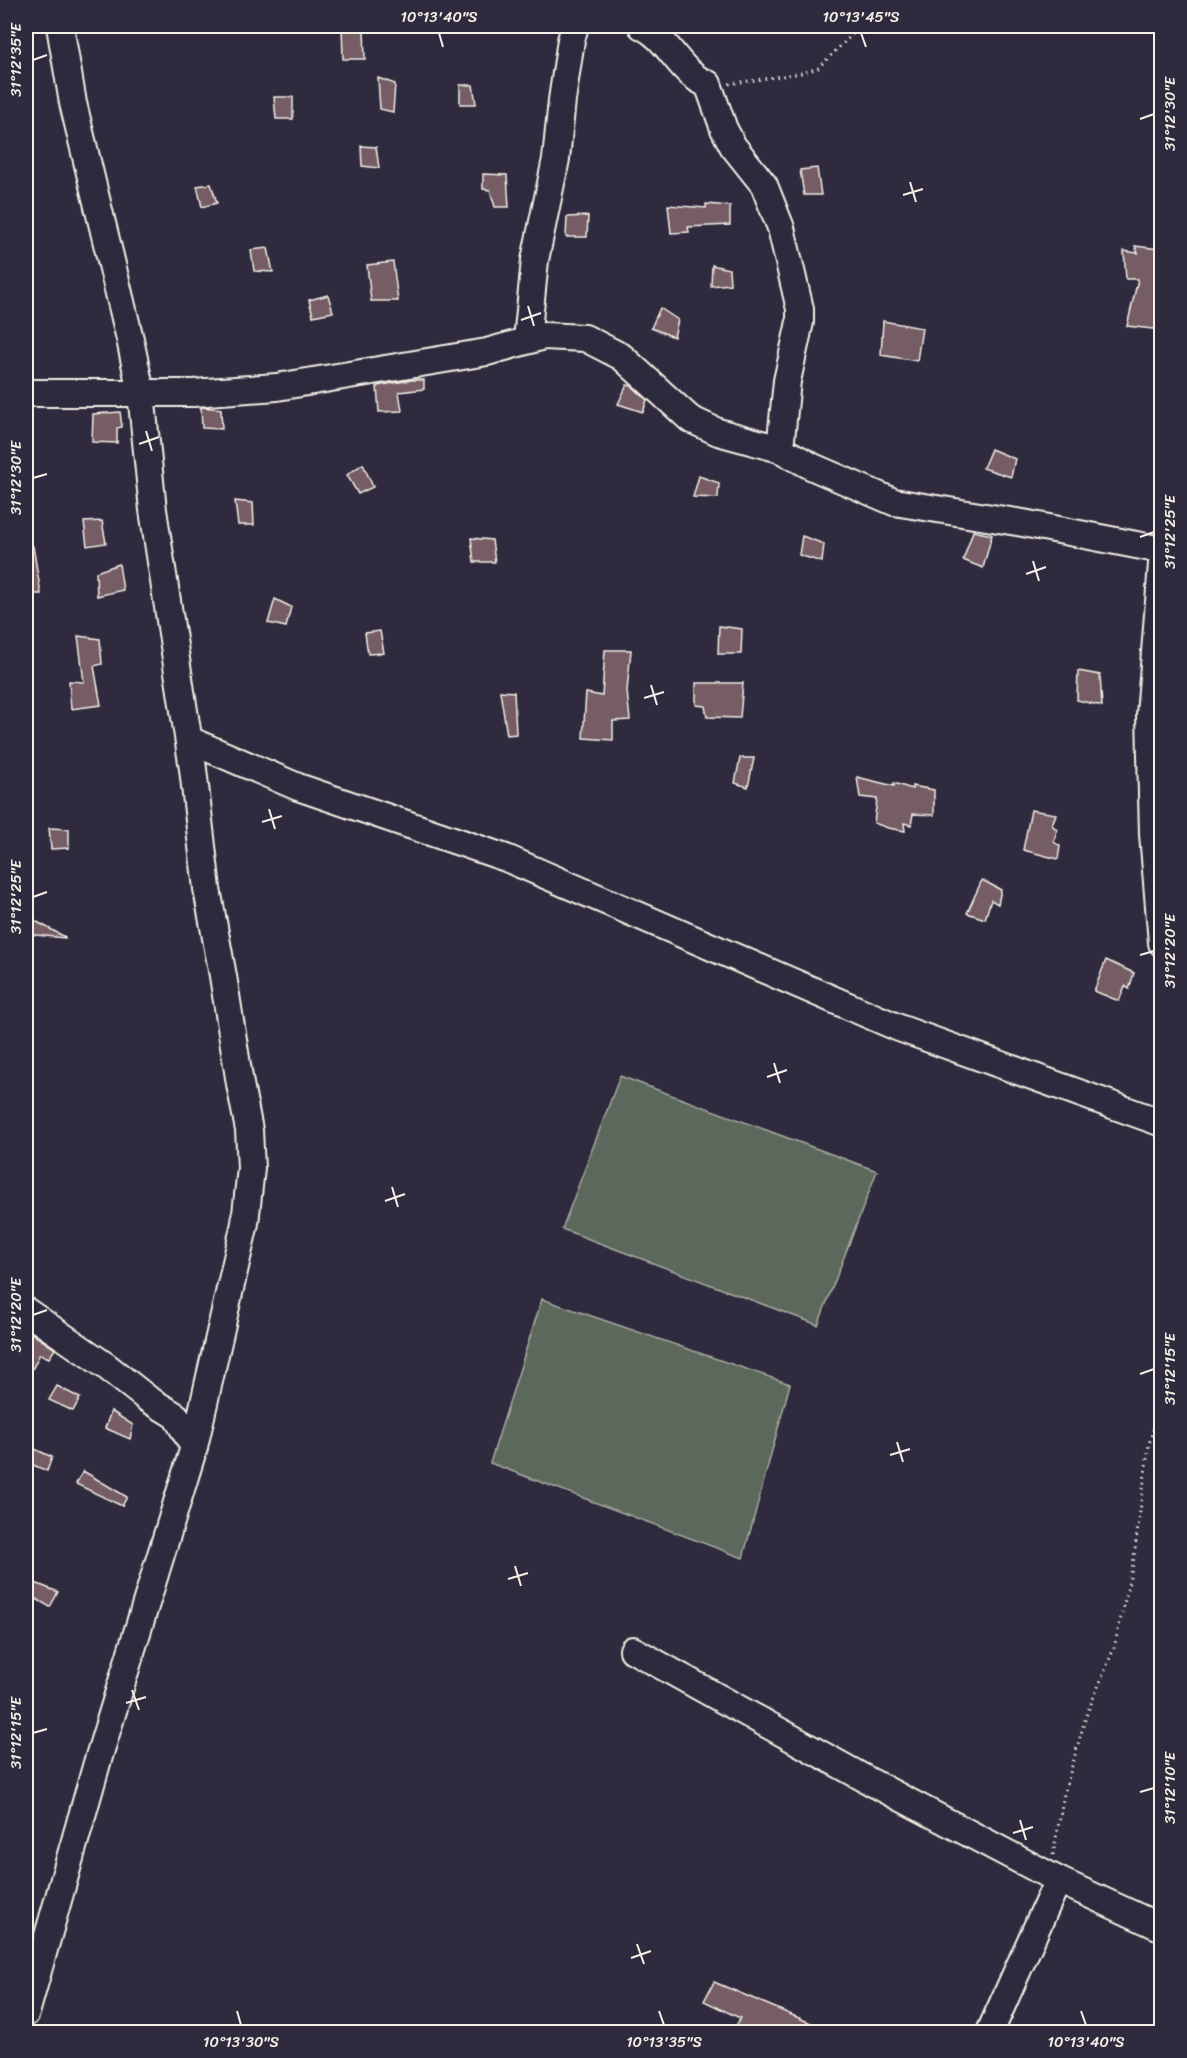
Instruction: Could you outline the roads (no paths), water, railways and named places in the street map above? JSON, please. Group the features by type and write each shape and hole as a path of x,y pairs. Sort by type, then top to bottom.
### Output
{"street":[{"path":"26,2013 97,1763 194,1447 245,1223 251,1168 249,1130 207,889 189,740 153,510 141,393 73,103 60,26"},
{"path":"527,340 535,260 556,159 562,100 575,26"},
{"path":"642,26 654,33 697,80 708,84 724,129 733,146 764,185 781,228 800,309 800,322 787,381 780,449"},
{"path":"26,393 193,393 277,387 487,352 544,336 585,338 622,357 690,418 717,432 780,449 813,467 894,502 1023,523 1161,550"},
{"path":"1161,564 1150,715 1153,834 1161,943"},
{"path":"189,740 298,787 506,858 899,1028 1161,1123"},
{"path":"26,1311 106,1366 148,1399 176,1416 194,1447"},
{"path":"633,1650 871,1782 1052,1877 1161,1928"},
{"path":"990,2032 1052,1877"}]}
